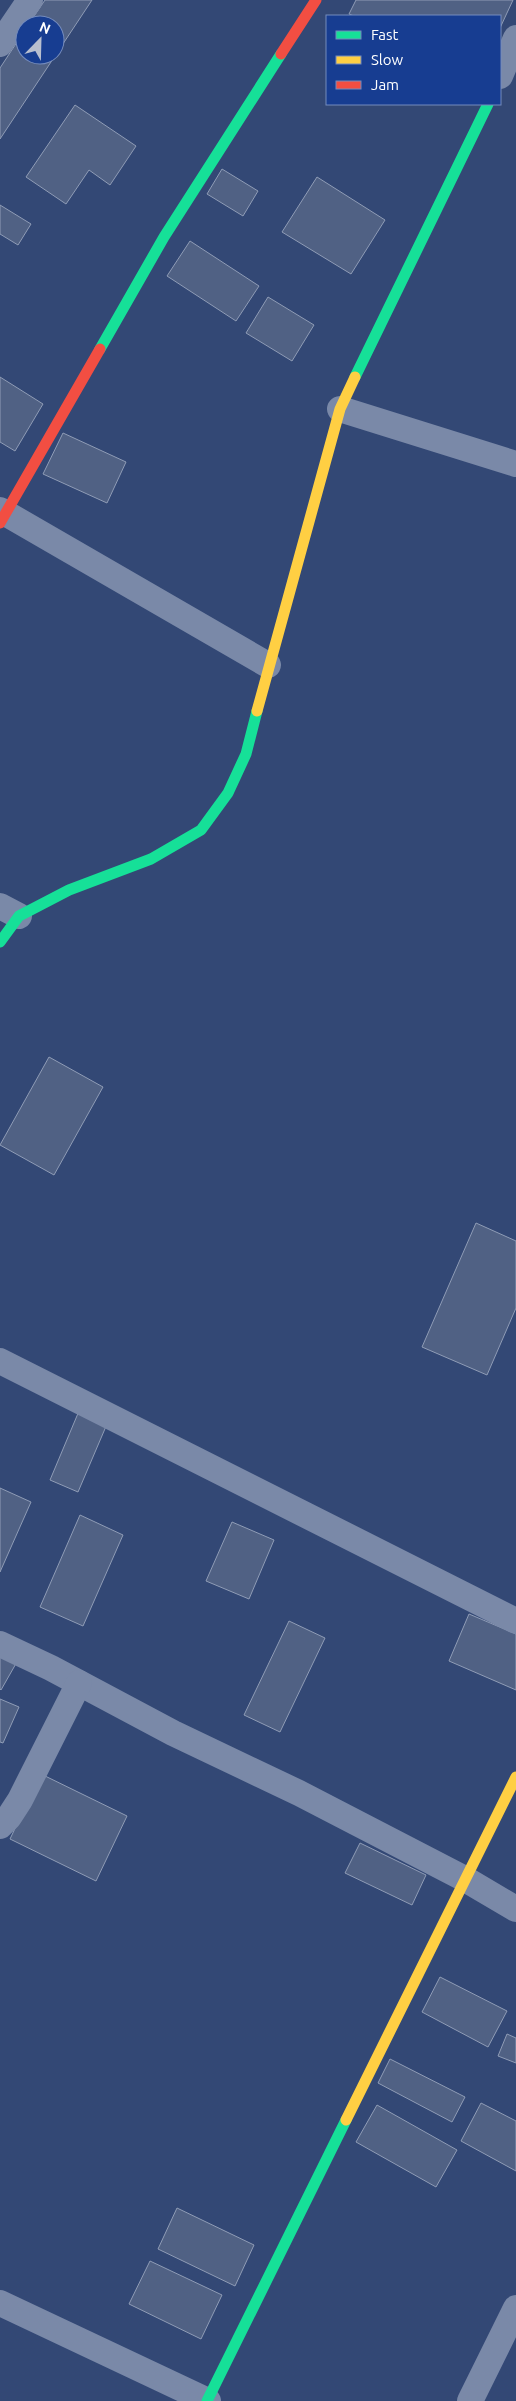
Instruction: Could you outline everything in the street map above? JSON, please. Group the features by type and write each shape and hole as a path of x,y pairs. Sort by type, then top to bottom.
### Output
{"street":[{"path":"0,44 30,0"},
{"path":"268,664 2,516 164,238 316,0"},
{"path":"501,74 516,38"},
{"path":"0,942 10,911 151,858 201,830 228,793 246,754 268,664 340,409 488,105"},
{"path":"340,409 516,464"},
{"path":"0,1361 516,1621"},
{"path":"0,1644 79,1683 172,1733 299,1793 465,1880 516,1909"},
{"path":"0,1826 9,1817 20,1800 79,1683"},
{"path":"0,2303 208,2401 516,1777"},
{"path":"470,2401 516,2308"}],"building":[{"path":"45,0 92,0 65,41 65,15 35,15"},
{"path":"356,0 513,0 501,26 501,15 349,14"},
{"path":"15,45 15,65 49,65 0,139 0,68"},
{"path":"75,105 136,146 110,185 89,170 66,204 26,177"},
{"path":"222,169 258,191 243,216 207,194"},
{"path":"317,177 385,220 351,274 282,232"},
{"path":"0,205 31,224 18,245 0,234"},
{"path":"190,241 259,286 236,321 167,276"},
{"path":"268,297 314,325 292,361 246,333"},
{"path":"0,377 43,404 15,451 0,442"},
{"path":"63,433 126,462 107,503 43,474"},
{"path":"49,1057 103,1087 54,1175 0,1145"},
{"path":"476,1223 516,1241 516,1308 487,1375 422,1347"},
{"path":"79,1411 107,1424 78,1492 50,1480"},
{"path":"0,1488 31,1502 0,1572"},
{"path":"80,1515 123,1535 83,1626 40,1607"},
{"path":"232,1522 274,1540 249,1599 206,1581"},
{"path":"469,1614 516,1634 516,1690 449,1661"},
{"path":"289,1621 325,1638 280,1732 244,1715"},
{"path":"0,1650 18,1660 1,1690 0,1689"},
{"path":"0,1699 19,1707 3,1743 0,1742"},
{"path":"41,1774 127,1816 96,1881 10,1839"},
{"path":"360,1843 426,1875 412,1905 345,1873"},
{"path":"440,1977 507,2011 488,2047 422,2012"},
{"path":"507,2034 516,2038 516,2063 498,2056"},
{"path":"390,2059 465,2097 452,2122 378,2083"},
{"path":"481,2103 516,2121 516,2171 461,2141"},
{"path":"377,2105 457,2150 436,2187 356,2142"},
{"path":"177,2208 254,2245 235,2286 158,2249"},
{"path":"150,2261 222,2295 201,2339 129,2304"}],"traffic: fast":[{"path":"100,349 164,237 281,54"},
{"path":"355,377 488,105"},
{"path":"0,942 19,916 69,890 151,859 201,830 228,793 246,754 257,711"},
{"path":"207,2401 346,2120"}],"traffic: slow":[{"path":"257,711 340,409 355,377"},
{"path":"346,2120 516,1777"}],"traffic: jam":[{"path":"281,54 316,0"},
{"path":"0,523 100,349"}]}
